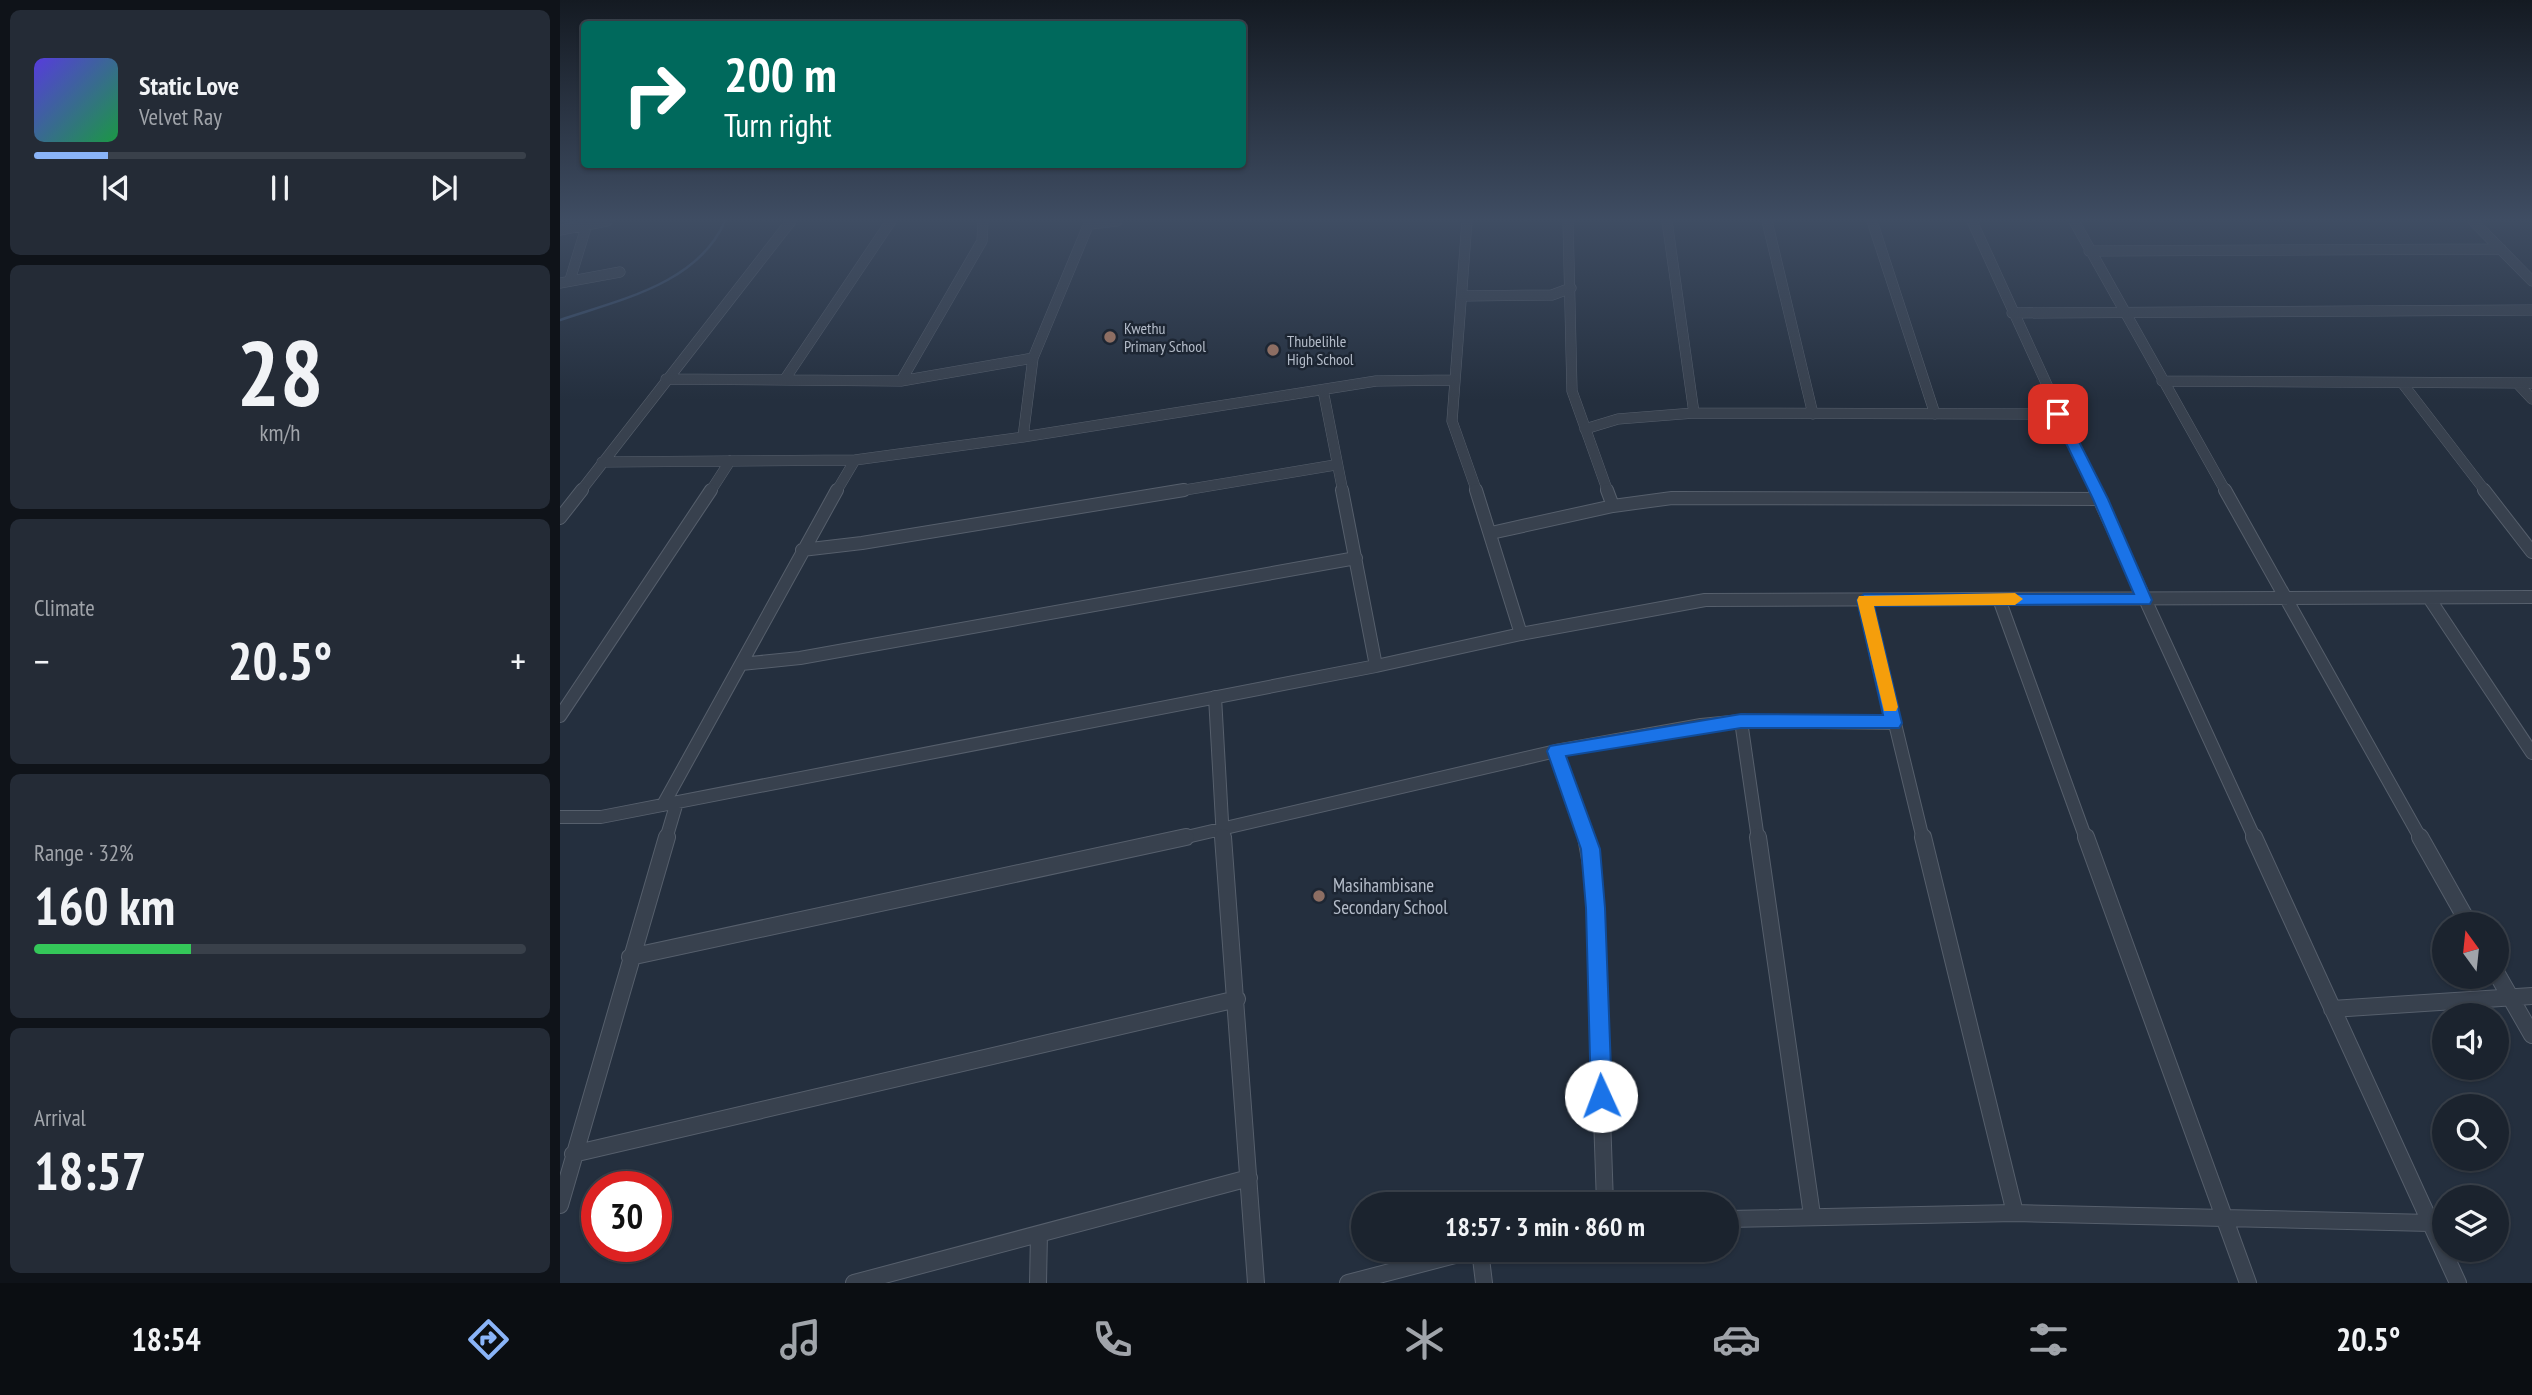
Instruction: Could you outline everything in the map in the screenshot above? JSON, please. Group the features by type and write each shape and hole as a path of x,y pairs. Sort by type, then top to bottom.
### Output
{"street":[{"path":"560,517 744,281"},
{"path":"785,379 851,281"},
{"path":"901,381 959,281"},
{"path":"1023,437 1033,358 1065,281"},
{"path":"1463,281 1452,421 1491,533 1521,634"},
{"path":"1571,281 1572,391 1613,506"},
{"path":"1675,281 1694,413"},
{"path":"1781,281 1813,414"},
{"path":"1892,281 1935,414"},
{"path":"1998,281 2058,414 2101,499 2144,600 2458,1283"},
{"path":"2106,281 2462,912"},
{"path":"1462,296 1552,295 1571,288"},
{"path":"2012,313 2532,310"},
{"path":"666,379 901,381 1033,358"},
{"path":"602,462 855,460 1023,437 1393,379 1454,380"},
{"path":"2162,381 2532,383"},
{"path":"2517,383 2532,399"},
{"path":"2403,384 2532,552"},
{"path":"1323,390 1335,465 1376,666"},
{"path":"1585,429 1618,419 1694,413 2058,414"},
{"path":"560,1205 670,803 802,550 855,460"},
{"path":"560,716 730,461"},
{"path":"802,550 862,543 1335,465"},
{"path":"1491,533 1613,506 1702,498 2101,499"},
{"path":"741,664 800,658 1356,558"},
{"path":"560,817 601,817 1376,666 1521,634 1705,600 2532,597"},
{"path":"2429,598 2532,754"},
{"path":"1999,599 2248,1283"},
{"path":"1864,600 2015,1213"},
{"path":"1215,697 1222,829 1237,999 1256,1283"},
{"path":"630,957 1222,829 1556,751 1741,721 1894,723"},
{"path":"1741,721 1811,1215"},
{"path":"1556,751 1590,849 1594,881 1605,1192"},
{"path":"2505,989 2532,1035"},
{"path":"2332,1009 2532,996"},
{"path":"573,1154 1237,999"},
{"path":"854,1283 1249,1178"},
{"path":"1739,1218 2015,1213 2430,1223"},
{"path":"1038,1283 1039,1234"},
{"path":"1348,1283 1428,1262"},
{"path":"1481,1262 1483,1283"}],"waterway":[{"path":"560,320 631,296 665,281"}],"slow traffic":[{"path":"1890,707 1864,600 2015,599"}],"place":[{"name":"Kwethu Primary School","path":"1110,337"},
{"name":"Thubelihle High School","path":"1273,350"},
{"name":"Masihambisane Secondary School","path":"1319,896"}],"route":[{"path":"1601,1096 1594,881 1590,849 1556,751 1701,725 1741,721 1894,723 1864,600 2144,600 2101,499 2058,414"}]}
